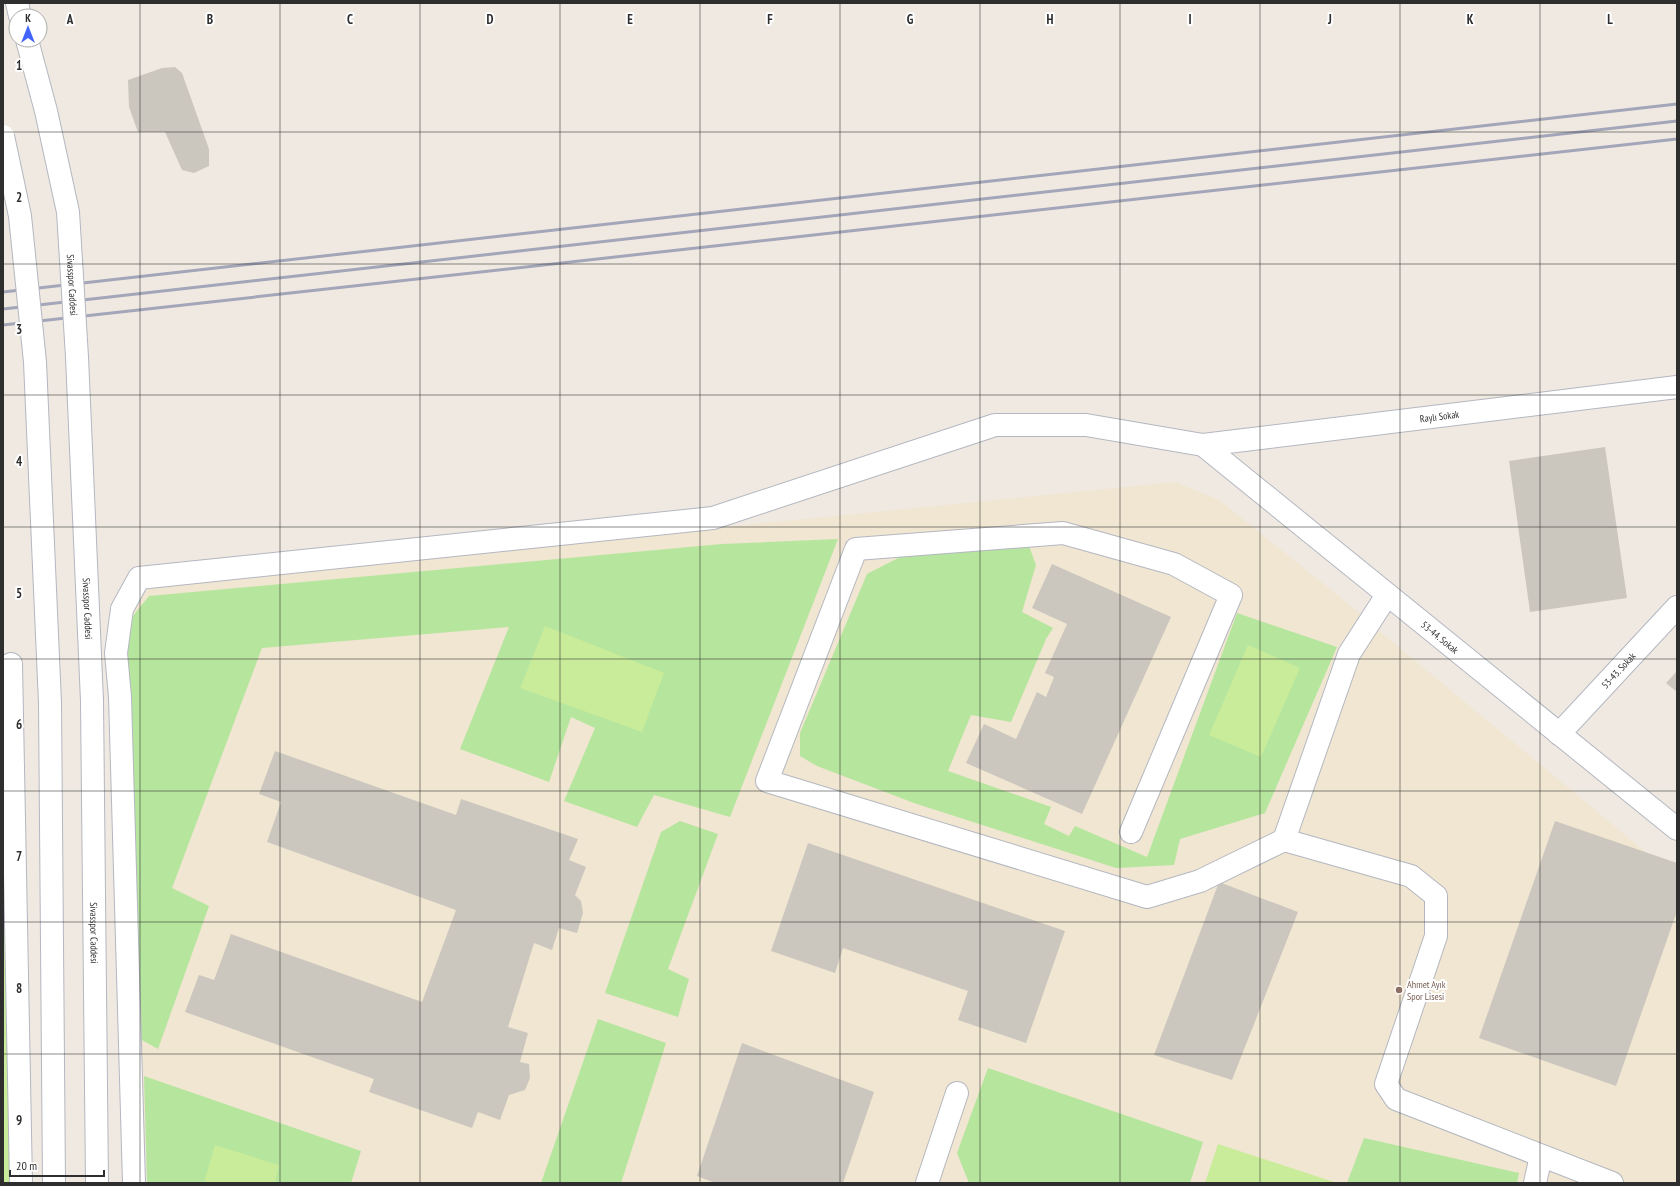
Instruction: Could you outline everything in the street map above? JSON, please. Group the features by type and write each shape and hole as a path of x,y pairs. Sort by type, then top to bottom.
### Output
{"street":[{"name":"Sivasspor Caddesi","path":"29,48 46,111 68,212 77,365 92,701 97,1183"},
{"path":"3,136 20,216 35,362 50,703 54,1183"},
{"name":"Raylı Sokak","path":"1203,445 1677,387"},
{"path":"134,1183 120,696 116,653 122,609 139,578 713,518 995,425 1086,425 1203,445"},
{"name":"53-44. Sokak","path":"1203,445 1677,829"},
{"path":"1131,832 1231,595 1174,564 1063,533 856,549 767,781 1148,897 1200,881 1284,840 1410,876 1436,896 1436,936 1386,1084 1396,1099 1612,1183"},
{"path":"1284,840 1349,654 1387,595"},
{"name":"53-43. Sokak","path":"1559,734 1677,607"},
{"path":"11,664 21,1183"},
{"path":"927,1183 957,1093"},
{"path":"1535,1183 1541,1156"}],"shaded area":[{"path":"1175,482 1219,500 1356,610 1384,635 1677,878 1677,1183 147,1183 124,627 147,587 155,584"}],"green space":[{"path":"1026,538 1036,565 1022,612 1053,628 1046,639 1011,722 971,715 948,771 1051,807 1044,824 1069,836 1075,826 1147,857 1237,613 1337,647 1265,813 1180,839 1174,865 1116,868 914,803 817,766 800,756 800,733 867,574 906,554"},
{"path":"838,539 730,817 654,795 637,827 564,801 595,728 571,717 549,782 460,749 509,627 262,648 172,888 209,906 158,1049 140,1039 124,627 149,596 722,544"},
{"path":"545,626 664,673 642,732 520,688"},
{"path":"1248,645 1300,668 1261,757 1209,735"},
{"path":"3,805 13,1183 3,1183"},
{"path":"680,821 718,834 668,969 689,979 678,1017 605,993 661,832"},
{"path":"598,1019 666,1043 621,1183 541,1183"},
{"path":"988,1068 1203,1142 1190,1183 969,1183 957,1153"},
{"path":"144,1076 361,1151 351,1183 147,1183"},
{"path":"1364,1138 1519,1173 1517,1183 1347,1183"},
{"path":"1218,1144 1334,1182 1334,1183 1205,1183"},
{"path":"215,1145 279,1165 275,1183 204,1183"}],"building":[{"path":"175,67 182,73 209,149 209,166 194,173 182,170 165,132 138,132 129,107 128,80 162,68"},
{"path":"1605,447 1627,598 1530,612 1509,461"},
{"path":"1052,564 1171,617 1082,814 966,763 984,724 1016,739 1037,692 1046,697 1054,677 1045,673 1067,624 1032,608"},
{"path":"1677,671 1677,692 1666,683"},
{"path":"275,751 456,815 461,799 578,839 569,860 586,867 575,895 581,901 583,913 577,933 559,928 552,950 534,943 508,1027 528,1033 520,1062 529,1064 530,1078 525,1090 509,1095 500,1120 478,1112 472,1128 369,1092 374,1079 185,1012 199,975 214,980 231,934 422,1002 456,910 267,842 281,802 259,794"},
{"path":"1555,821 1677,863 1677,911 1616,1086 1479,1038"},
{"path":"808,843 1065,931 1026,1043 958,1020 968,991 843,948 835,973 771,951"},
{"path":"1219,882 1298,912 1232,1080 1154,1055"},
{"path":"742,1043 874,1092 843,1183 715,1183 697,1176"}],"railway":[{"path":"3,292 1677,104"},
{"path":"3,309 1677,121"},
{"path":"3,325 1677,139"}],"place":[{"name":"Ahmet Ayık Spor Lisesi","path":"1399,990"}]}
